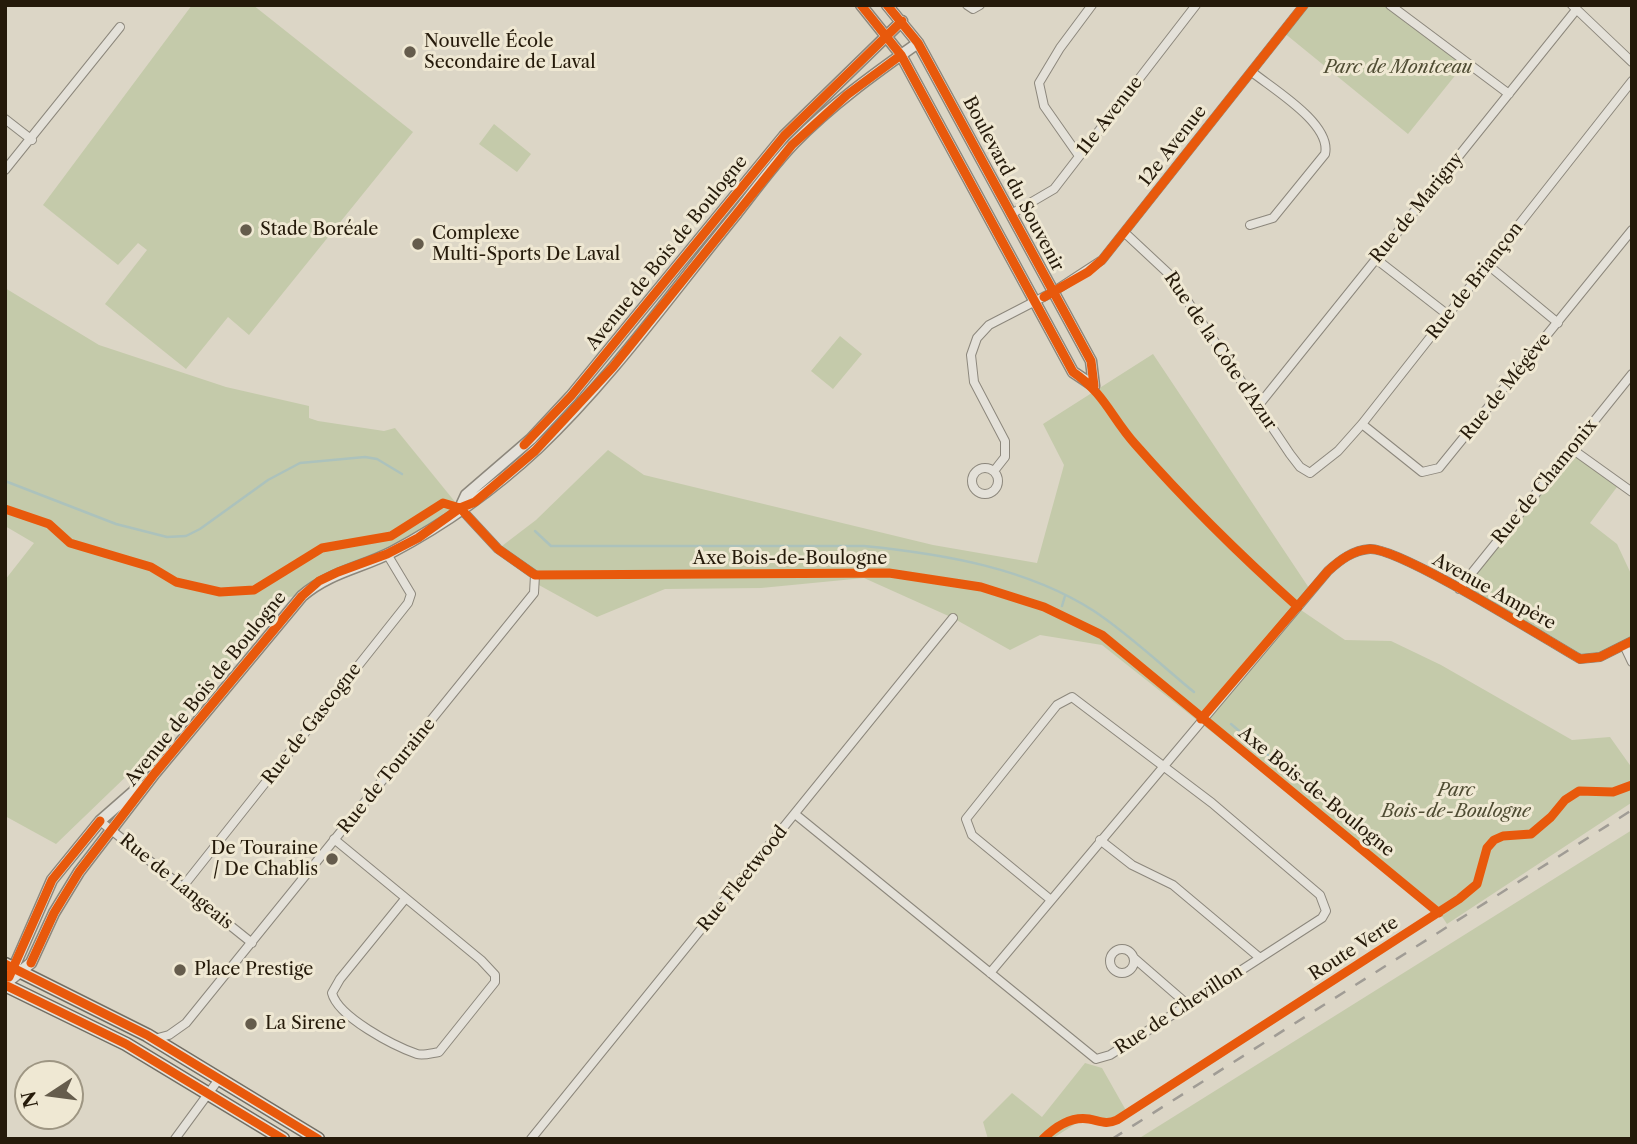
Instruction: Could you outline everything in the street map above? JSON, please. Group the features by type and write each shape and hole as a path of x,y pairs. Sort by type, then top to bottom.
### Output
{"main road":[{"path":"13,968 154,1039 318,1139"},
{"path":"5,984 105,1033 283,1139"}],"street":[{"name":"Boulevard du Souvenir","path":"861,5 901,55 1073,372 1094,386 1091,361 1013,213 918,43 887,5"},
{"path":"1079,156 1044,106 1040,83 1060,48 1093,5"},
{"name":"11e Avenue","path":"1013,213 1054,189 1196,5"},
{"name":"12e Avenue","path":"994,471 1005,457 1005,441 974,382 971,355 977,338 989,326 1088,272 1125,233 1304,5"},
{"path":"1390,5 1509,94"},
{"path":"1574,7 1632,62"},
{"name":"Rue de Marigny","path":"1258,406 1509,94 1574,7"},
{"name":"Avenue de Bois de Boulogne","path":"460,508 466,495 531,439 571,396 784,136 902,21"},
{"path":"5,170 32,140 120,27"},
{"name":"Avenue de Bois de Boulogne","path":"13,968 31,963 54,913 79,872 155,773 302,596 319,581 387,554 418,538 460,508 475,502 559,428 612,368 792,145 847,95 918,43"},
{"path":"1250,225 1273,218 1325,154 1327,146 1324,133 1314,122 1252,72"},
{"name":"Rue de Briançon","path":"1310,473 1338,451 1362,424 1632,81"},
{"path":"5,119 32,140"},
{"name":"Rue de Mégève","path":"1362,424 1422,472 1433,472 1439,468 1632,230"},
{"name":"Rue de la Côte d'Azur","path":"1125,233 1170,275 1300,467 1310,473"},
{"path":"1376,259 1448,315"},
{"path":"1488,265 1559,323"},
{"name":"Rue de Chamonix","path":"1459,589 1632,374"},
{"path":"1572,449 1632,492"},
{"name":"Rue de Touraine","path":"154,1039 170,1034 186,1023 534,593 535,575 498,549 460,508"},
{"name":"Avenue Ampère","path":"990,973 1162,765 1328,571 1343,558 1372,549 1386,552 1459,589 1580,659 1590,661 1628,643 1632,662"},
{"name":"Rue de Gascogne","path":"181,889 408,603 411,594 387,554"},
{"name":"Rue Fleetwood","path":"531,1139 953,618"},
{"path":"1051,900 972,835 966,819 1057,705 1066,697 1078,698 1162,765"},
{"name":"Rue de Chevillon","path":"795,814 1096,1059 1110,1055 1322,918 1326,911 1326,903 1212,803 1162,765"},
{"name":"Avenue de Bois de Boulogne","path":"5,984 52,880 100,821 155,773"},
{"name":"Rue de Langeais","path":"100,821 181,889 252,943"},
{"path":"334,839 495,975 495,982 439,1052 419,1055 354,1021 335,1003 332,993 340,979 405,899"},
{"path":"1100,841 1132,865 1173,885 1259,958"},
{"path":"1134,958 1187,1004"},
{"path":"175,1139 219,1079"}],"green space":[{"path":"192,5 253,5 413,132 249,335 228,317 186,369 105,304 147,250 138,243 118,265 43,205"},
{"name":"Parc de Montceau","path":"1304,5 1390,5 1466,62 1408,134 1283,32"},
{"path":"494,124 531,154 517,172 479,144"},
{"path":"5,288 99,345 226,387 309,406 309,418 318,421 384,431 395,428 460,508 302,596 287,597 139,764 56,844 5,816 5,580 34,543 5,526"},
{"path":"840,336 862,354 833,389 811,371"},
{"name":"Parc Bois-de-Boulogne","path":"1153,354 1311,591 1298,608 1345,640 1391,641 1441,665 1572,740 1610,737 1632,768 1631,803 1447,924 1439,912 1102,645 1040,635 1010,650 953,618 864,578 761,588 665,589 597,617 537,584 535,575 498,549 536,520 608,450 644,475 933,545 1037,563 1064,465 1043,424"},
{"path":"1572,449 1620,483 1590,523 1617,544 1632,576 1632,641 1590,661 1459,589"},
{"path":"1632,830 1632,1139 1138,1139"},
{"path":"1085,1063 1102,1068 1128,1114 1108,1125 1078,1122 1052,1139 988,1139 983,1122 1012,1093 1042,1117"}],"waterway":[{"path":"5,481 116,524 167,537 186,536 200,529 268,480 300,463 365,457 377,459 402,474"},
{"path":"535,531 551,546 864,546 924,553 984,565 1041,584 1094,611 1194,692"},
{"path":"1062,606 1065,596"},
{"path":"1231,724 1301,783"}],"railway":[{"path":"1112,1139 1632,810"}],"cycle path":[{"path":"861,5 901,55 1073,372 1093,389 1127,434 1174,487 1298,607"},
{"path":"887,5 918,43 1091,361 1094,386"},
{"path":"1044,297 1088,272 1102,260 1304,5"},
{"path":"524,445 571,396 784,136 902,21"},
{"path":"31,963 54,913 79,872 155,773 302,596 319,581 387,554 418,538 460,508 475,502 535,451 613,367 792,145 847,95 901,55"},
{"path":"5,509 49,524 70,543 151,567 176,582 220,592 254,590 322,548 391,536 443,503 460,508"},
{"name":"Axe Bois-de-Boulogne","path":"460,508 498,549 535,575 889,573 981,587 1044,607 1102,635 1439,913"},
{"path":"1201,719 1328,571 1358,551 1370,549 1411,563 1474,596 1580,659 1600,657 1632,641"},
{"name":"Route Verte","path":"1043,1139 1058,1127 1076,1119 1106,1122 1117,1120 1459,899 1477,884 1487,848 1494,840 1503,836 1531,834 1551,817 1565,800 1579,791 1613,792 1632,785"},
{"path":"9,977 52,880 100,821"},
{"path":"5,964 147,1035 318,1139"},
{"path":"5,985 126,1044 283,1139"}],"place":[{"name":"Nouvelle École Secondaire de Laval","path":"410,52"},
{"name":"Stade Boréale","path":"246,230"},
{"name":"Complexe Multi-Sports De Laval","path":"418,244"},
{"name":"De Touraine / De Chablis","path":"332,859"},
{"name":"Place Prestige","path":"180,970"},
{"name":"La Sirene","path":"251,1024"}]}
